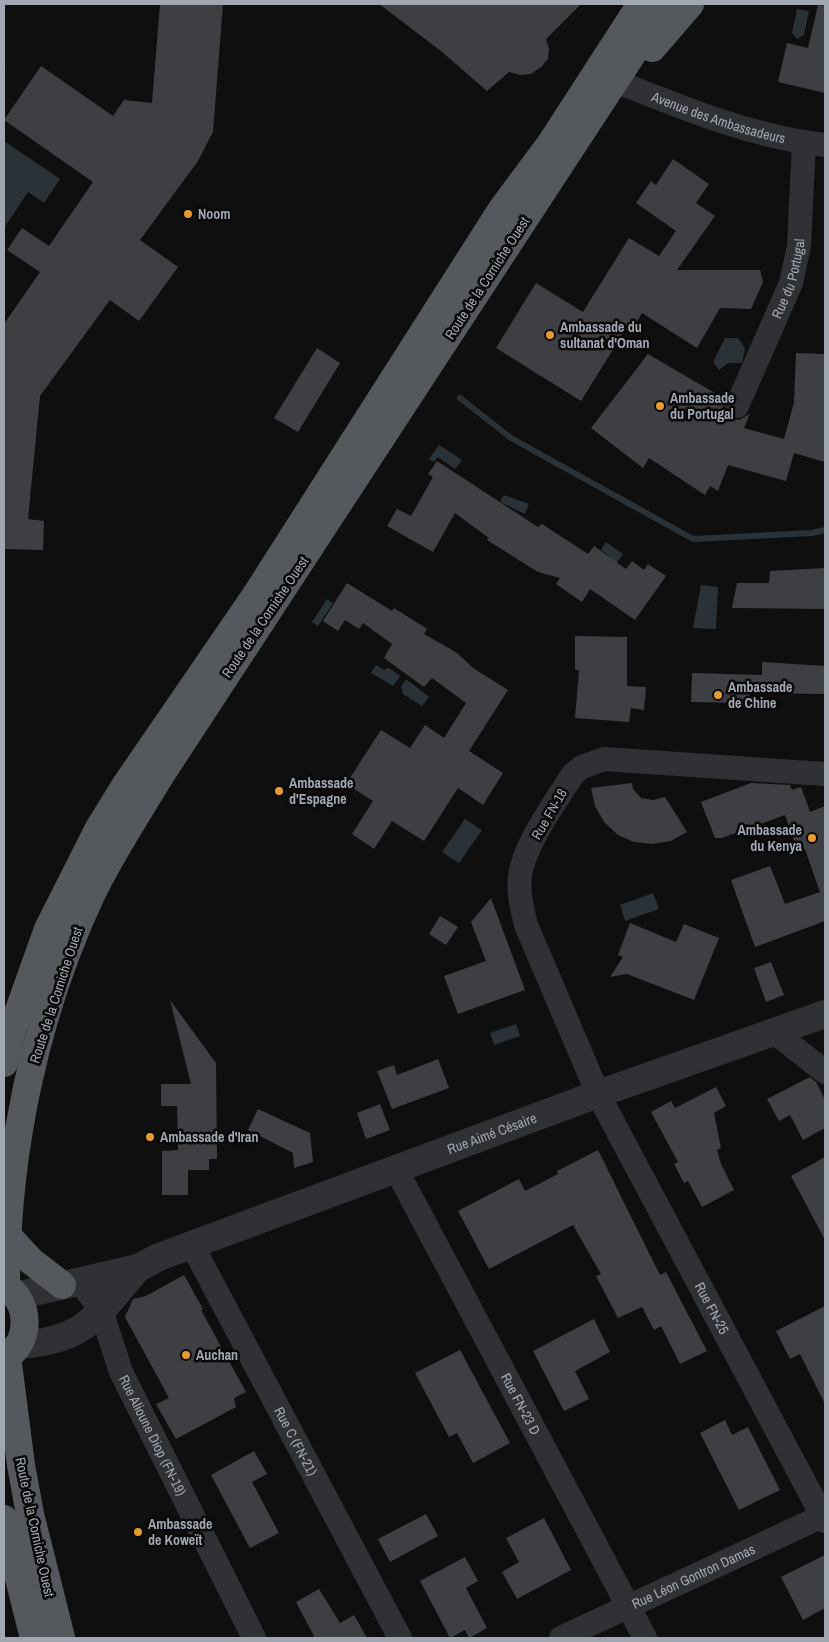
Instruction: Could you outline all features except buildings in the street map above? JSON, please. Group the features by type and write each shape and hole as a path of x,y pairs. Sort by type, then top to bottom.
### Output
{"highway":[{"path":"551,143 554,120 562,97 619,4"},
{"name":"Route de la Corniche Ouest","path":"4,1062 13,1028 48,928 99,828 125,786 256,596 502,209 551,143 641,4"},
{"name":"Route de la Corniche Ouest","path":"9,1289 6,1234 20,1124 38,1041 67,952 90,897 118,844 665,4"},
{"path":"621,72 652,48 690,4"},
{"path":"6,1234 31,1261 71,1283"},
{"path":"9,1289 23,1307 25,1320 24,1333 10,1353"},
{"name":"Route de la Corniche Ouest","path":"10,1353 28,1504 61,1638"},
{"name":"Route de la Corniche Ouest","path":"4,1519 34,1638"}],"street":[{"name":"Avenue des Ambassadeurs","path":"621,72 691,111 754,131 815,144"},
{"name":"Rue du Portugal","path":"737,406 791,283 797,262 815,144"},
{"name":"Rue FN-18","path":"598,1094 526,925 520,901 522,865 548,813 573,774 582,767 604,759 616,758 825,774"},
{"name":"Rue Aimé Césaire","path":"9,1289 71,1283 149,1262 598,1094 825,1014"},
{"path":"773,1031 825,1072"},
{"name":"Rue FN-25","path":"598,1094 824,1518"},
{"name":"Rue FN-23 D","path":"396,1169 644,1638"},
{"name":"Rue C (FN-21)","path":"192,1245 400,1638"},
{"path":"10,1353 66,1337 82,1329 149,1262"},
{"name":"Rue Alioune Diop (FN-19)","path":"71,1283 101,1310 121,1372 254,1638"},
{"name":"Rue Léon Gontron Damas","path":"561,1638 824,1518"}],"shaded area":[{"path":"797,9 809,11 804,35 797,39 792,33"},
{"path":"4,141 60,179 44,203 28,192 4,228"},
{"path":"725,338 738,338 745,348 742,363 728,363 719,370 713,362"},
{"path":"439,445 462,460 455,469 438,457 434,462 429,459"},
{"path":"504,495 529,504 525,514 500,502"},
{"path":"606,542 623,554 608,575 601,570 610,557 601,550"},
{"path":"701,585 718,587 716,629 693,628"},
{"path":"327,599 333,603 318,626 312,622"},
{"path":"376,665 384,670 389,668 400,676 393,686 371,673"},
{"path":"406,679 429,697 422,706 403,694 401,687"},
{"path":"465,819 482,830 459,863 442,852"},
{"path":"653,893 659,909 625,921 620,905"},
{"path":"516,1024 520,1036 494,1045 490,1033"}],"pier":[{"path":"13,4 51,4 4,75 4,17"}],"waterway":[{"path":"460,398 511,438 693,539 812,533 825,530"}],"place":[{"name":"Noom","path":"188,214"},
{"name":"Ambassade du sultanat d'Oman","path":"550,335"},
{"name":"Ambassade du Portugal","path":"660,406"},
{"name":"Ambassade de Chine","path":"718,695"},
{"name":"Ambassade d'Espagne","path":"279,791"},
{"name":"Ambassade du Kenya","path":"812,838"},
{"name":"Ambassade d'Iran","path":"150,1137"},
{"name":"Auchan","path":"186,1355"},
{"name":"Ambassade de Koweït","path":"138,1532"}]}
